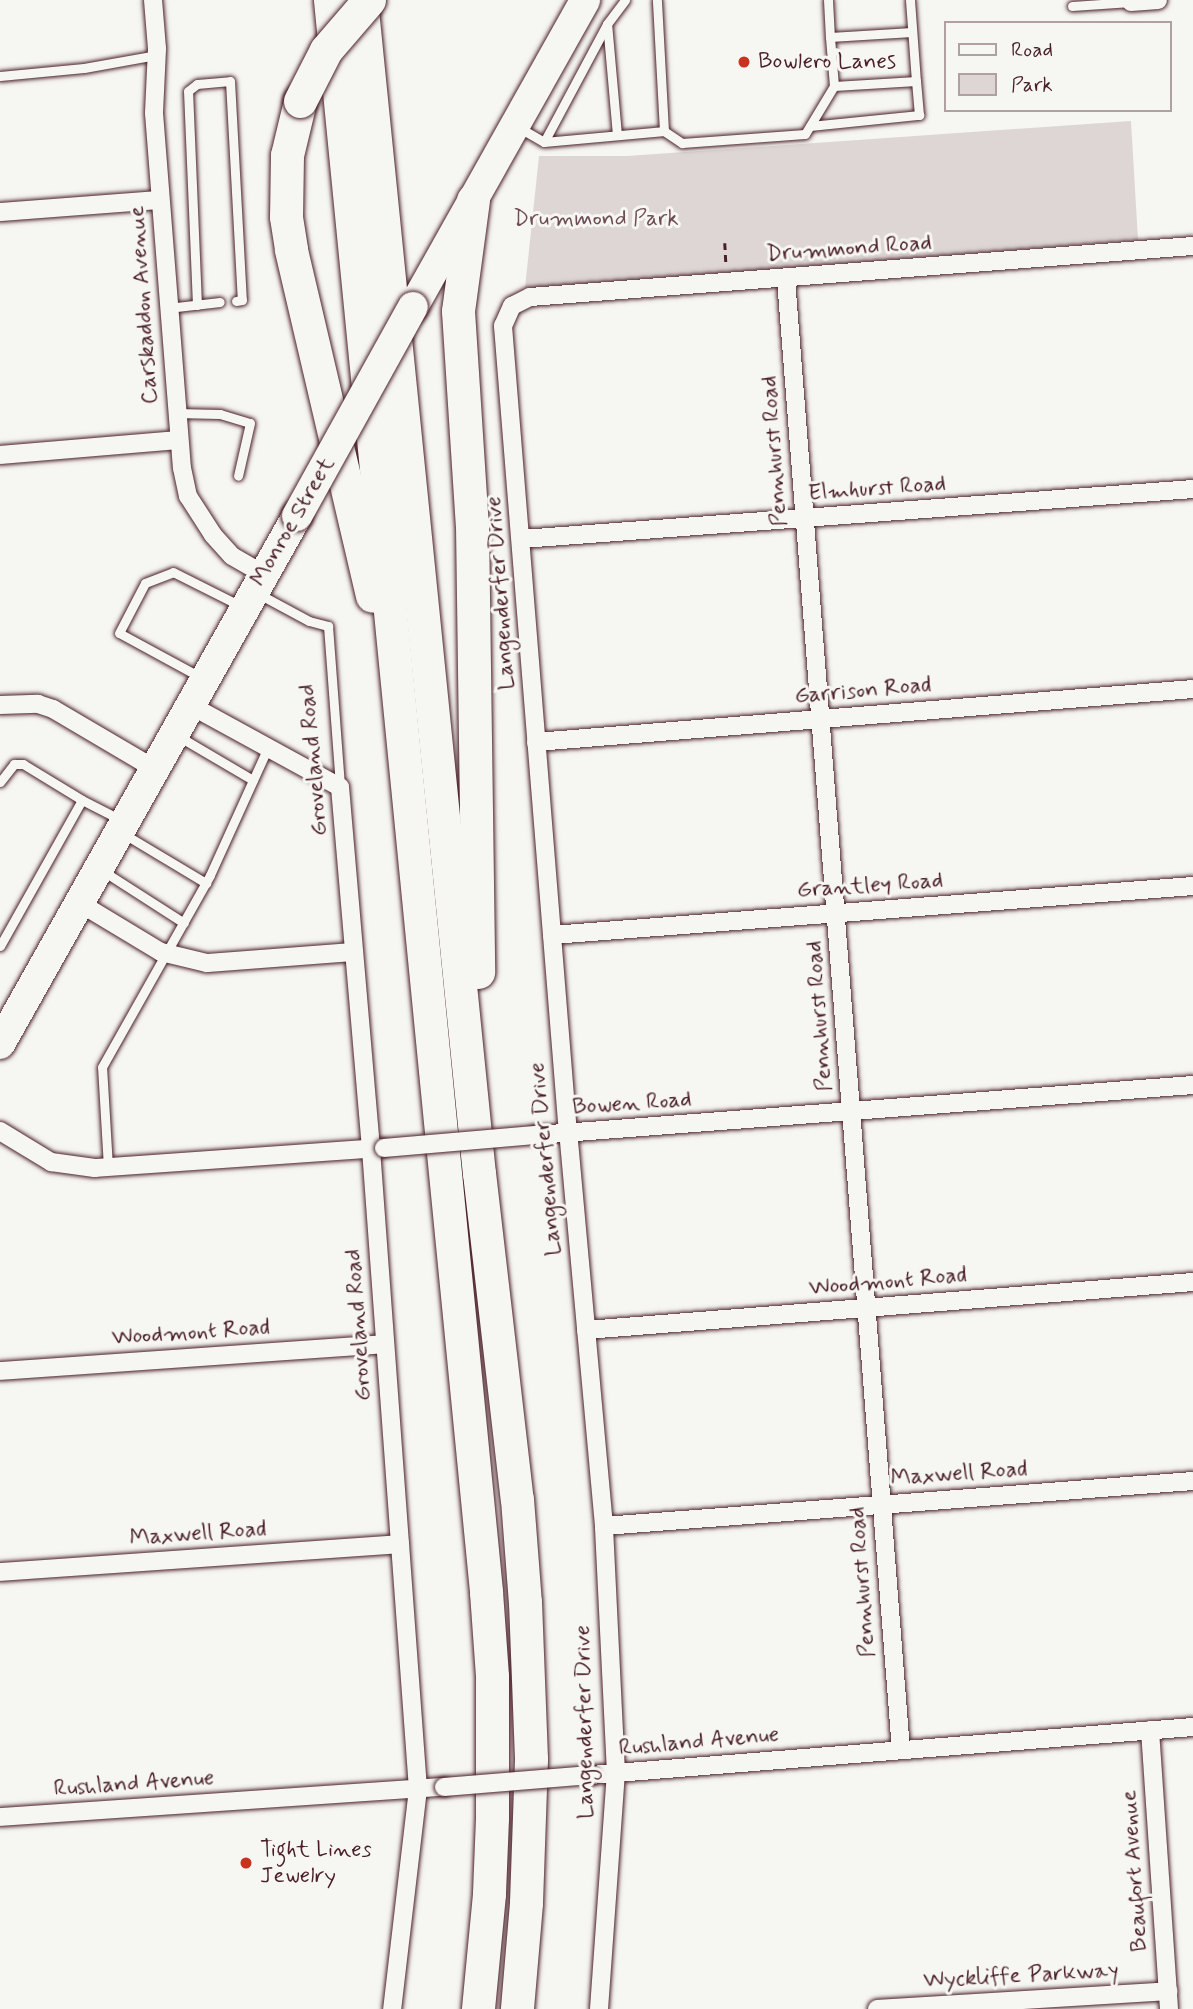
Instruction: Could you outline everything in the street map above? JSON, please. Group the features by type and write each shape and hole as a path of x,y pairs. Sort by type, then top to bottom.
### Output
{"highway":[{"path":"330,0 492,1676 489,1894 478,2009"},
{"path":"360,0 525,1602 531,1759 527,1903 517,2009"},
{"path":"369,0 326,50 300,101 286,155 286,217 291,250 377,622 425,962"},
{"path":"473,200 458,311 472,525 479,1034 512,1362 513,1470"}],"main road":[{"name":"Monroe Street","path":"0,1044 7,1014 79,902 153,768 186,741 197,692 585,0"}],"street":[{"name":"Carskaddon Avenue","path":"153,0 156,55 154,113 178,440 188,496 200,517 232,556 253,591"},
{"path":"1132,2 1158,0"},
{"path":"0,212 160,200"},
{"name":"Drummond Road","path":"512,306 530,297 1193,246"},
{"name":"Pennhurst Road","path":"786,279 838,913 901,1750"},
{"name":"Langenderfer Drive","path":"512,306 503,326 568,1134 604,1526 616,1773 599,2009"},
{"path":"0,455 178,440"},
{"name":"Elmhurst Road","path":"522,540 1193,489"},
{"name":"Garrison Road","path":"536,742 1193,689"},
{"path":"197,692 268,747 340,787"},
{"path":"0,705 38,704 53,709 153,768"},
{"name":"Groveland Road","path":"340,787 354,952 378,1149 385,1344 418,1789 393,2009"},
{"name":"Grantley Road","path":"552,935 1193,886"},
{"path":"79,902 167,953 207,963 354,952"},
{"name":"Bowen Road","path":"0,1131 51,1162 108,1167 378,1149 1193,1085"},
{"name":"Woodmont Road","path":"586,1330 1193,1282"},
{"name":"Woodmont Road","path":"0,1371 385,1344"},
{"name":"Maxwell Road","path":"604,1526 1193,1481"},
{"name":"Maxwell Road","path":"0,1572 400,1545"},
{"name":"Rushland Avenue","path":"0,1817 418,1789 1193,1727"},
{"name":"Beaufort Avenue","path":"1150,1730 1168,2000"},
{"name":"Wyckliffe Parkway","path":"877,2009 1168,2000"}],"lane":[{"path":"544,142 607,24 625,0"},
{"path":"657,0 664,131"},
{"path":"514,125 544,142 664,131 682,143 805,134 834,86 828,0"},
{"path":"810,126 919,116 911,0"},
{"path":"1072,6 1132,2"},
{"path":"607,24 617,135"},
{"path":"831,37 912,32"},
{"path":"0,76 84,68 156,55"},
{"path":"197,305 188,91 197,84 230,81 242,299 236,301"},
{"path":"834,86 916,81"},
{"path":"168,308 220,303"},
{"path":"176,413 220,414 250,423 237,476"},
{"path":"197,692 119,633 145,583 173,572 253,591"},
{"name":"Groveland Road","path":"253,591 309,621 325,623 329,637 340,787"},
{"path":"186,741 253,780"},
{"path":"108,1167 102,1067 206,883 268,747"},
{"path":"0,782 13,764 23,764 206,883"},
{"path":"0,946 82,800"},
{"path":"98,868 184,923"}],"path":[{"path":"725,243 728,283"}],"green space":[{"name":"Drummond Park","path":"1131,121 1138,240 525,288 539,156 627,156"}],"place":[{"name":"Bowlero Lanes","path":"744,62"},
{"name":"Tight Lines Jewelry","path":"246,1863"}]}
